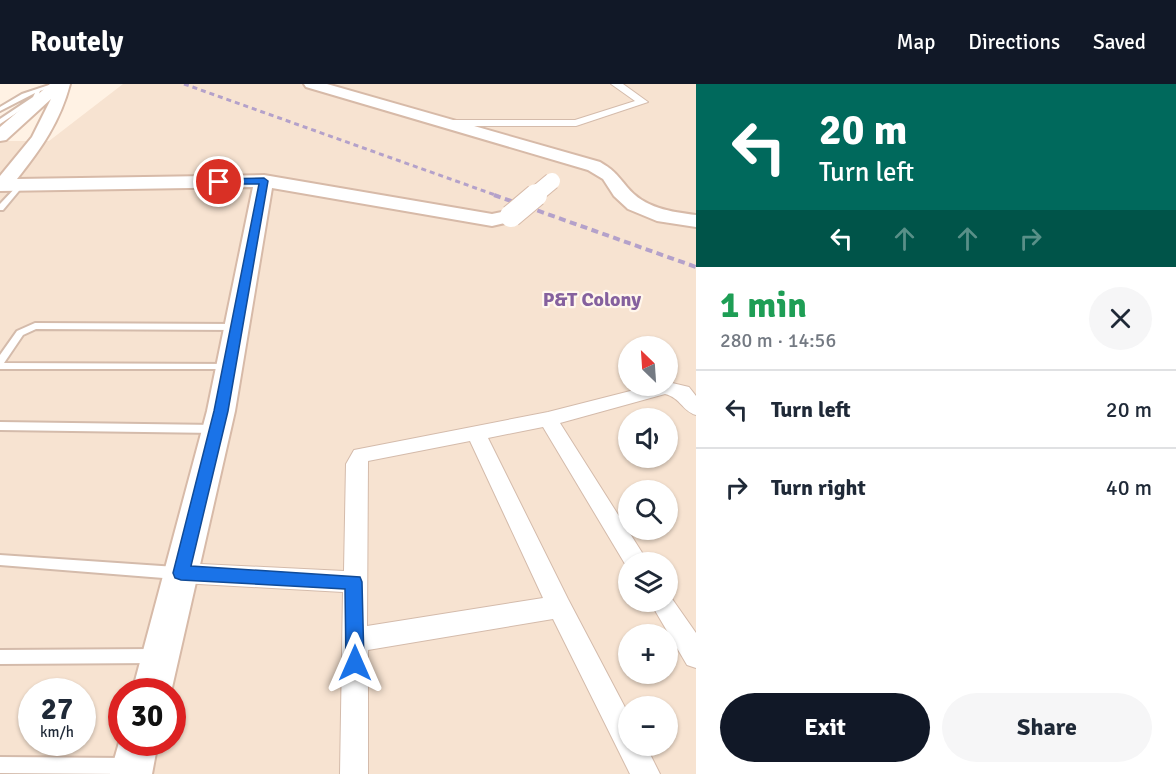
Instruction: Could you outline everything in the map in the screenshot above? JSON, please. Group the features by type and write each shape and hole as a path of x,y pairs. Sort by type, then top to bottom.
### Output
{"street":[{"path":"0,136 60,84"},
{"path":"7,185 49,128 56,111 60,84"},
{"path":"311,84 594,166 610,175 621,192 635,205 664,217 696,221"},
{"path":"441,123 576,123 643,102 616,84"},
{"path":"7,185 264,181 492,220 511,216 574,160"},
{"path":"154,678 216,429 264,181"},
{"path":"354,774 356,464 361,455 477,435 665,388 682,392 696,408"},
{"path":"548,419 632,552"},
{"path":"477,435 559,607 618,721"},
{"path":"181,573 354,582"},
{"path":"355,640 559,607"},
{"path":"668,612 696,656"},
{"path":"636,756 646,774"}],"lane":[{"path":"0,109 60,84"},
{"path":"0,122 35,98 39,91"},
{"path":"0,208 7,185"},
{"path":"0,362 20,333 35,326 237,327"},
{"path":"0,366 229,366"},
{"path":"0,426 216,429"},
{"path":"0,560 181,573"},
{"path":"0,657 160,656"},
{"path":"0,765 134,761"}],"shaded area":[{"path":"123,84 696,84 696,774 0,774 0,141 49,141"}],"railway":[{"path":"184,84 498,196"},
{"path":"494,195 696,267"}],"district":[{"name":"P&T Colony","path":"592,299"}],"route":[{"path":"219,182 264,181 221,411 181,573 354,582 355,663"}]}
